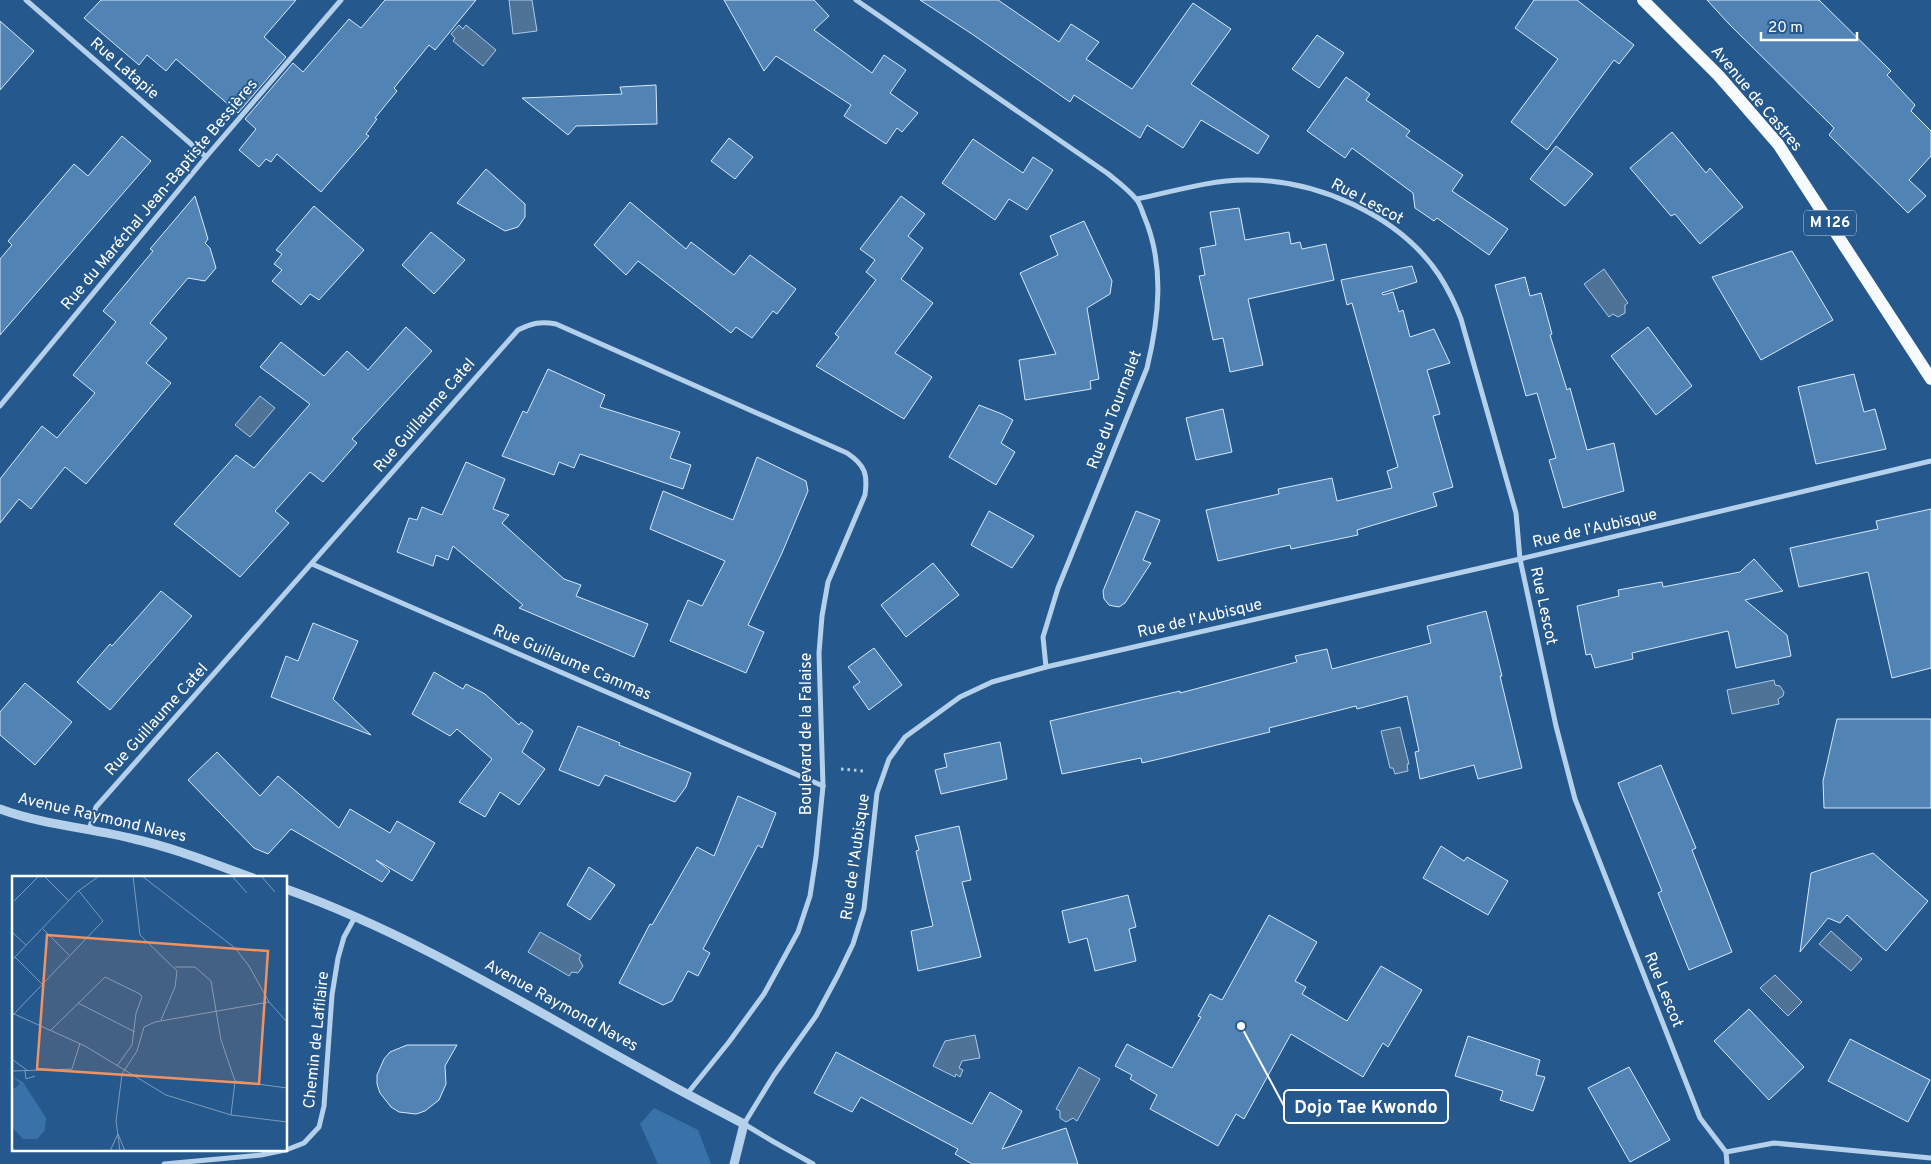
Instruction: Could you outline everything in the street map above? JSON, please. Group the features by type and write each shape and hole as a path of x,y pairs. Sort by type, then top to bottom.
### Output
{"main road":[{"name":"Avenue de Castres","path":"1644,0 1719,76 1778,144 1931,379"}],"street":[{"name":"Rue Latapie","path":"26,0 206,158"},
{"name":"Rue du Maréchal Jean-Baptiste Bessières","path":"0,406 206,158 341,0"},
{"name":"Rue du Tourmalet","path":"856,0 1107,173 1137,200 1152,234 1158,269 1158,300 1154,336 1147,368 1058,588 1043,636 1046,667"},
{"name":"Rue Lescot","path":"1137,200 1198,186 1244,180 1280,182 1311,188 1335,196 1396,230 1417,248 1438,273 1451,295 1461,318 1516,513 1520,560 1556,726 1575,799 1700,1118 1726,1152"},
{"name":"Rue Guillaume Catel","path":"89,830 96,807 518,330 529,324 542,322 556,324 847,453 857,459 864,468 867,480 865,495"},
{"name":"Rue de l'Aubisque","path":"744,1124 774,1075 816,1016 853,944 864,909 877,792 889,759 905,737 960,697 992,682 1046,667 1520,560 1931,461"},
{"name":"Boulevard de la Falaise","path":"687,1094 729,1042 764,994 798,932 810,896 815,867 823,786 819,653 822,616 828,582 865,495"},
{"name":"Rue Guillaume Cammas","path":"312,564 823,786"},
{"name":"Avenue Raymond Naves","path":"0,809 179,850 248,876"},
{"name":"Avenue Raymond Naves","path":"288,891 399,936 461,967 813,1164"},
{"name":"Chemin de Lafilaire","path":"288,1149 304,1143 319,1127 324,1106 332,995 338,958 344,938 355,917"},
{"path":"734,1164 744,1124"},
{"path":"1727,1164 1726,1152 1774,1143 1931,1158"},
{"name":"Chemin de Lafilaire","path":"164,1164 276,1152"}],"path":[{"path":"835,768 863,770"}],"shaded area":[{"path":"509,0 532,0 537,31 513,34"},
{"path":"459,25 463,29 466,25 496,50 483,66 453,41 455,38 451,34"},
{"path":"1604,269 1628,303 1625,305 1625,313 1618,317 1613,314 1609,317 1584,284"},
{"path":"260,396 275,408 250,437 235,425"},
{"path":"1774,680 1775,685 1780,686 1784,692 1783,696 1778,699 1779,704 1732,714 1727,690"},
{"path":"1400,727 1409,764 1407,764 1408,771 1395,774 1393,768 1390,768 1381,731"},
{"path":"1831,931 1862,959 1851,971 1819,944"},
{"path":"540,932 581,955 579,959 583,966 578,973 572,972 569,976 528,952"},
{"path":"1775,975 1802,1002 1788,1016 1760,988"},
{"path":"975,1035 980,1058 962,1061 959,1068 963,1070 960,1077 956,1074 955,1077 933,1066 945,1041"},
{"path":"1079,1067 1100,1079 1077,1121 1073,1118 1066,1122 1060,1118 1060,1111 1056,1109"},
{"path":"654,1108 698,1130 711,1164 658,1164 640,1124"}],"building":[{"path":"101,0 296,0 264,37 286,57 238,113 176,59 166,71 147,55 139,65 84,18"},
{"path":"385,0 476,0 435,50 429,45 394,88 397,91 375,118 377,119 366,134 369,136 321,192 277,154 271,162 266,159 259,167 239,150 256,129 245,119 293,63 303,72 349,19 361,28"},
{"path":"724,0 814,0 829,16 814,30 872,73 884,55 906,70 890,93 918,113 902,132 897,128 886,144 844,116 851,105 776,56 764,71"},
{"path":"920,0 998,0 1059,42 1071,24 1099,42 1086,59 1132,89 1193,3 1231,29 1191,84 1269,136 1258,154 1201,120 1183,148 1147,125 1140,138 1074,95 1070,102"},
{"path":"1534,0 1577,0 1634,45 1619,64 1614,60 1547,150 1511,122 1558,59 1515,28"},
{"path":"1707,0 1819,0 1891,71 1887,75 1915,105 1911,111 1931,131 1931,156 1909,180 1926,196 1908,213 1829,135 1834,128"},
{"path":"0,21 34,51 0,90"},
{"path":"1317,35 1344,53 1319,88 1292,69"},
{"path":"1346,77 1370,94 1366,100 1410,131 1406,136 1463,175 1452,191 1508,229 1489,255 1437,218 1434,221 1415,208 1413,193 1352,148 1345,158 1307,131"},
{"path":"656,85 657,124 576,126 568,135 522,98 622,94 620,87"},
{"path":"1672,132 1706,173 1710,168 1743,207 1700,244 1675,214 1671,216 1630,168"},
{"path":"122,136 151,161 0,335 0,259 12,245 8,241 74,164 88,176"},
{"path":"729,138 753,157 735,179 711,161"},
{"path":"973,139 1023,173 1033,157 1053,170 1027,210 1009,199 995,220 942,183"},
{"path":"1556,146 1593,174 1565,206 1530,179"},
{"path":"486,169 525,204 525,217 518,227 505,231 457,203"},
{"path":"195,196 208,239 205,243 210,248 216,268 205,281 188,278 150,323 167,338 146,363 171,383 86,484 65,467 31,509 19,499 0,523 0,479 42,426 57,438 95,393 73,375 116,322 103,311 153,251 150,249"},
{"path":"901,196 925,214 908,236 923,248 901,279 933,303 895,353 932,377 904,419 816,366 839,337 835,334 876,280 866,272 875,260 860,249"},
{"path":"630,202 686,249 691,242 734,275 750,255 796,289 777,314 773,311 752,338 736,327 731,333 638,261 626,275 594,245"},
{"path":"314,206 364,250 319,300 310,294 301,305 272,281 282,270 274,264 282,254 276,250"},
{"path":"1239,208 1245,240 1289,232 1291,244 1300,242 1302,249 1326,244 1334,280 1248,299 1263,365 1230,372 1223,338 1213,340 1199,276 1205,275 1200,248 1216,245 1210,212"},
{"path":"1084,221 1112,281 1110,294 1087,308 1099,379 1090,381 1091,389 1025,400 1019,360 1056,354 1020,273 1058,255 1050,236"},
{"path":"431,232 465,260 434,294 402,265"},
{"path":"1792,251 1833,320 1761,360 1712,277"},
{"path":"1412,266 1417,282 1382,293 1383,295 1393,292 1399,312 1403,310 1410,337 1434,329 1450,363 1427,370 1440,414 1433,416 1453,487 1433,493 1437,506 1357,530 1358,535 1291,549 1290,545 1218,561 1206,510 1279,494 1278,489 1332,478 1337,501 1392,488 1387,471 1398,467 1352,303 1347,305 1341,280"},
{"path":"1525,277 1530,296 1541,293 1552,334 1550,335 1567,390 1570,388 1587,450 1614,443 1624,491 1563,508 1549,460 1556,458 1537,393 1526,396 1495,285"},
{"path":"406,327 432,351 352,439 357,443 323,482 310,472 275,511 289,523 240,577 174,524 236,455 254,468 310,404 260,367 281,342 324,376 347,351 368,370"},
{"path":"1648,327 1692,386 1656,415 1611,356"},
{"path":"548,369 605,395 600,407 680,432 670,458 691,465 683,489 580,454 574,468 559,462 554,475 502,456 523,411 527,413"},
{"path":"1854,374 1864,412 1875,409 1886,449 1816,464 1798,387"},
{"path":"979,405 1013,420 1001,443 1015,452 996,485 949,457"},
{"path":"1223,409 1232,452 1196,460 1186,418"},
{"path":"757,457 806,481 808,491 782,553 748,625 764,632 746,673 670,641 688,600 702,606 725,561 650,529 663,491 733,520"},
{"path":"466,462 505,479 493,509 509,515 502,523 564,579 581,585 576,596 648,624 634,657 519,608 523,605 453,546 448,560 436,555 433,566 397,552 409,518 417,520 422,507 442,515"},
{"path":"1931,509 1931,668 1892,678 1868,572 1799,587 1790,548 1878,529 1876,521"},
{"path":"989,511 1034,536 1012,568 971,545"},
{"path":"1136,511 1160,520 1143,560 1151,563 1125,603 1119,607 1109,605 1104,599 1103,591"},
{"path":"1754,559 1783,591 1745,600 1787,635 1791,656 1736,668 1728,631 1632,653 1633,659 1595,668 1591,654 1586,655 1577,606 1619,596 1618,590 1662,582 1663,587 1740,572"},
{"path":"933,563 959,595 906,637 881,605"},
{"path":"161,591 192,616 110,710 77,682 110,644 112,646"},
{"path":"1486,611 1522,768 1478,779 1474,765 1420,779 1415,752 1419,751 1407,696 1357,709 1356,706 1269,728 1270,732 1142,763 1141,758 1062,774 1050,721 1180,691 1180,693 1297,662 1295,656 1327,649 1332,669 1431,643 1427,626"},
{"path":"313,623 358,641 333,699 371,735 271,697 286,656 298,661"},
{"path":"874,648 902,685 869,710 853,687 860,682 848,667"},
{"path":"434,672 463,689 466,684 485,694 519,725 521,722 533,731 522,752 545,769 519,805 500,792 485,817 459,802 492,759 457,729 450,736 412,714"},
{"path":"25,683 72,722 35,765 0,735 0,712"},
{"path":"1837,719 1931,719 1931,808 1824,808 1823,781"},
{"path":"578,726 620,743 619,745 691,773 686,787 675,802 605,775 599,786 559,770"},
{"path":"1000,742 1007,779 941,794 935,770 947,767 944,754"},
{"path":"217,752 260,796 278,776 339,828 350,809 390,833 397,821 435,843 412,881 376,860 390,871 382,882 291,829 268,854 254,848 188,780"},
{"path":"1661,765 1696,848 1692,850 1732,952 1689,970 1658,893 1662,891 1618,783"},
{"path":"738,796 776,813 762,848 758,845 703,949 710,953 698,976 688,971 672,1001 663,1005 619,983 650,924 652,925 697,847 714,856"},
{"path":"959,826 971,880 962,882 981,957 918,971 911,931 933,926 916,851 919,850 915,836"},
{"path":"1441,846 1464,861 1467,857 1508,881 1488,915 1423,878"},
{"path":"1873,853 1928,901 1886,951 1847,915 1840,923 1828,918 1800,952 1811,873"},
{"path":"589,867 615,885 590,920 567,905"},
{"path":"1128,895 1136,927 1129,929 1136,961 1095,971 1087,938 1069,943 1062,911"},
{"path":"1269,915 1317,942 1295,981 1306,987 1302,994 1347,1021 1381,966 1422,990 1388,1047 1383,1043 1363,1077 1291,1034 1244,1119 1236,1114 1218,1146 1150,1109 1157,1095 1130,1079 1132,1075 1115,1066 1127,1044 1172,1068 1201,1017 1198,1016 1210,994 1222,1000"},
{"path":"1749,1009 1804,1067 1769,1100 1714,1041"},
{"path":"1468,1036 1540,1060 1536,1075 1545,1077 1533,1111 1500,1100 1503,1091 1455,1076"},
{"path":"1850,1039 1930,1080 1908,1122 1828,1081"},
{"path":"407,1045 457,1045 445,1066 446,1084 439,1100 425,1111 416,1114 399,1112 391,1107 380,1093 377,1084 377,1075 384,1059 390,1052"},
{"path":"836,1052 972,1124 990,1092 1022,1111 1002,1149 1066,1128 1078,1164 972,1164 955,1154 958,1149 861,1097 852,1112 814,1093"},
{"path":"1629,1067 1670,1140 1630,1162 1588,1088"}],"place":[{"name":"Dojo Tae Kwondo","path":"1241,1026"}]}
